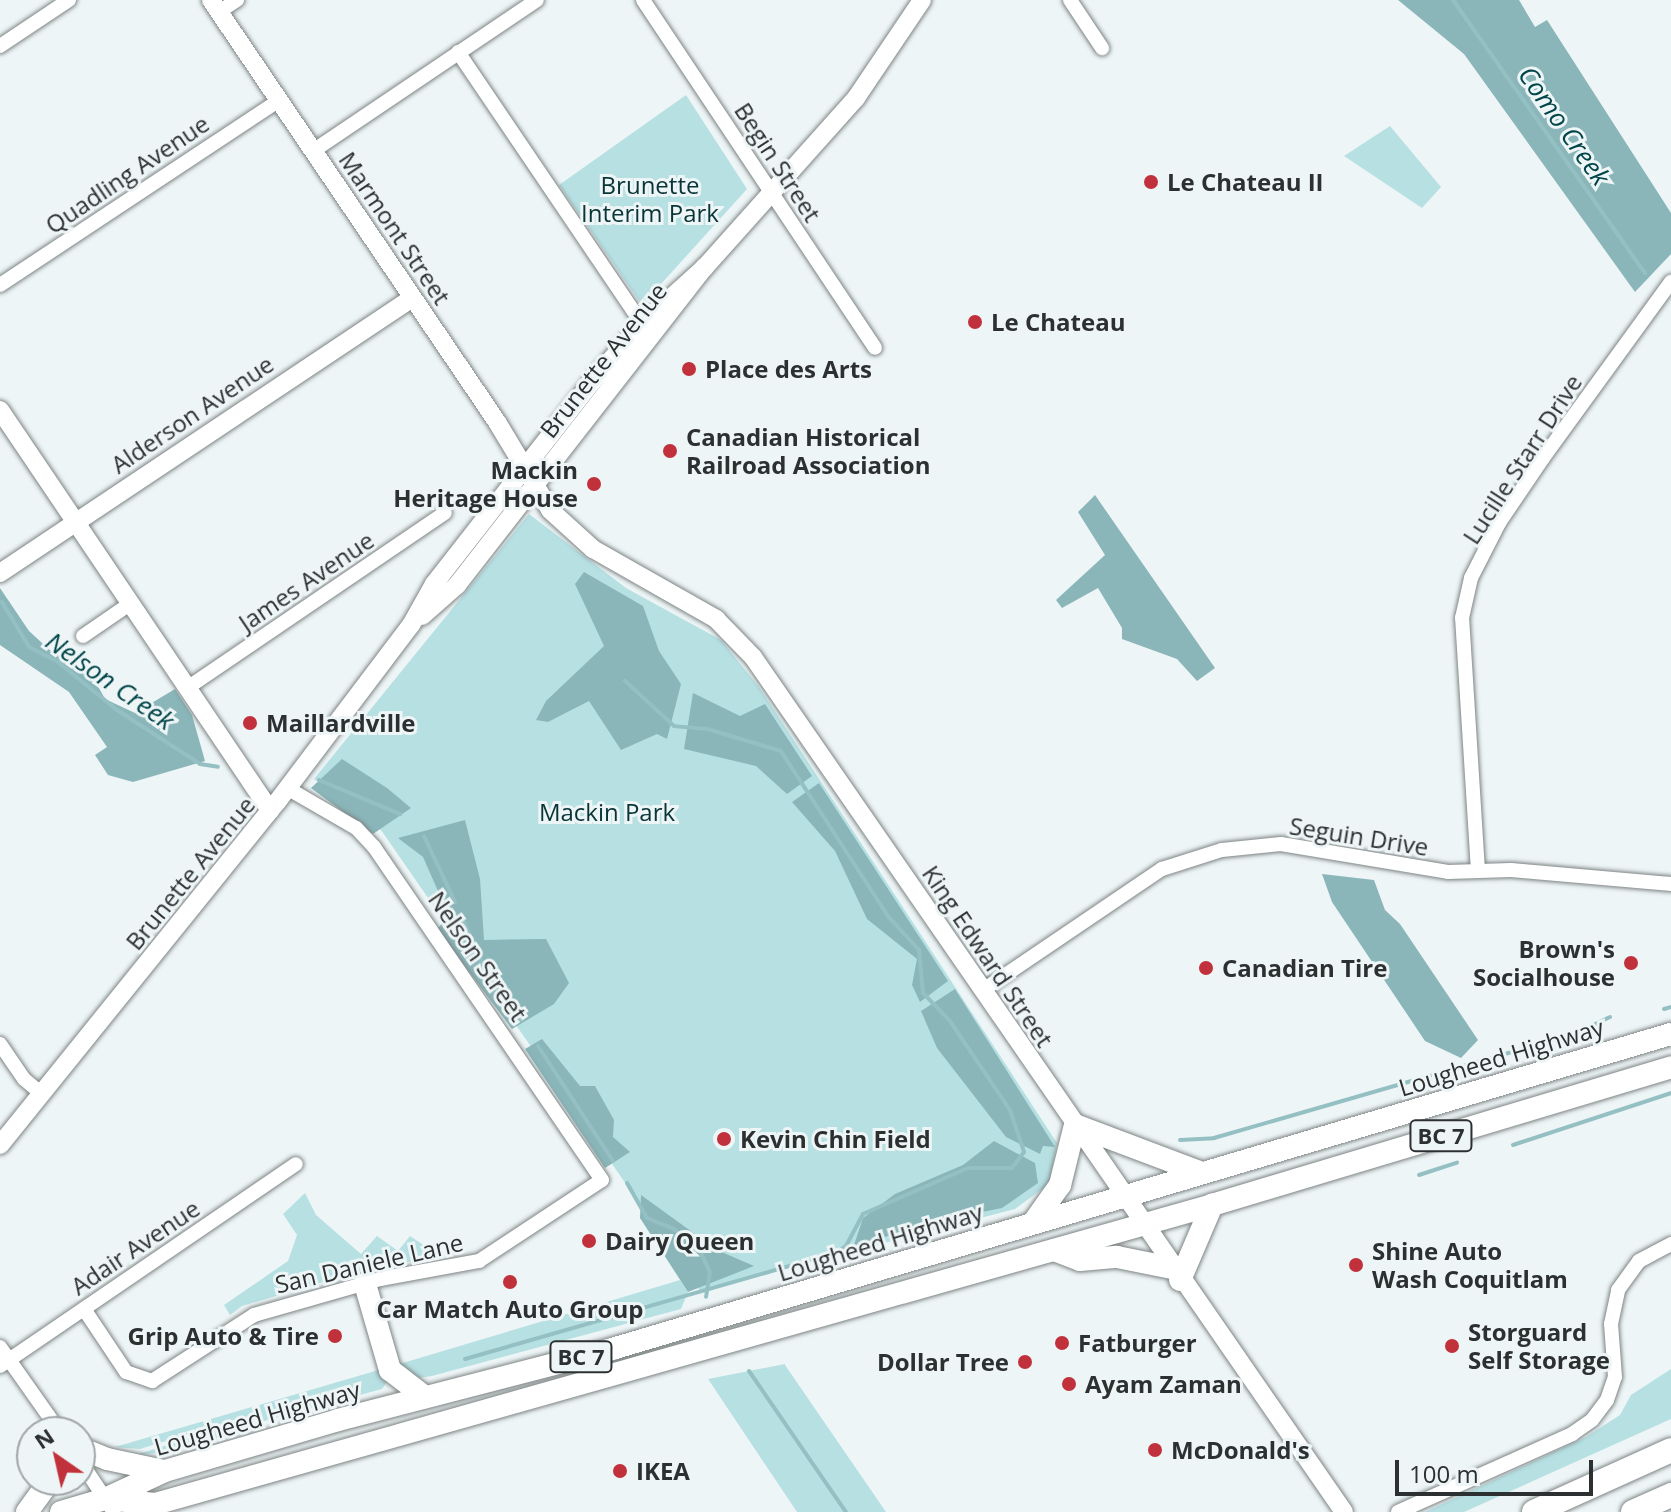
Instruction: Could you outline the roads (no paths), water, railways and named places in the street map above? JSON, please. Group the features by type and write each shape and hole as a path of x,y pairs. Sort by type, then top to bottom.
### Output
{"highway":[{"path":"1534,1512 1671,1450"},
{"path":"1633,1512 1671,1495"}],"main road":[{"name":"Brunette Avenue","path":"411,625 457,585 705,267 856,98 922,0"},
{"name":"Marmont Street","path":"215,6 413,298 535,486"},
{"name":"Brunette Avenue","path":"0,1145 270,811 411,625 434,584 524,467 642,324 705,267"},
{"name":"Alderson Avenue","path":"0,573 413,298"},
{"path":"0,410 190,686 270,811"},
{"name":"King Edward Street","path":"535,486 557,518 586,544 699,607 743,644 1176,1274 1344,1512"},
{"name":"Lougheed Highway","path":"110,1506 165,1471 425,1397 612,1349 1671,1034"},
{"name":"Lougheed Highway","path":"61,1512 110,1506 170,1505 1212,1205 1671,1067"},
{"path":"1033,1223 1060,1185 1075,1125 1202,1173"},
{"path":"1054,1250 1080,1260 1117,1257 1176,1274 1212,1205"},
{"path":"365,1284 390,1370 425,1397"},
{"path":"96,1455 165,1471"}],"street":[{"path":"0,46 69,0"},
{"path":"215,6 237,0"},
{"path":"313,151 537,0"},
{"name":"Begin Street","path":"643,0 875,348"},
{"path":"1070,0 1102,48"},
{"path":"458,52 642,324"},
{"name":"Quadling Avenue","path":"0,285 279,100"},
{"name":"Lucille Starr Drive","path":"1478,871 1462,618 1471,578 1534,471 1671,282"},
{"name":"James Avenue","path":"190,686 445,513"},
{"path":"83,636 131,603"},
{"name":"Nelson Street","path":"287,788 356,828 374,847 602,1180"},
{"name":"Seguin Drive","path":"983,990 1162,869 1222,850 1281,844 1406,866 1671,884"},
{"path":"0,1044 24,1079 42,1094"},
{"name":"Adair Avenue","path":"4,1363 296,1164"},
{"name":"San Daniele Lane","path":"84,1309 126,1372 152,1381 254,1315 365,1284 479,1261 602,1180"},
{"path":"1398,1512 1572,1434 1592,1420 1607,1400 1615,1377 1611,1324 1618,1290 1639,1261 1671,1244"},
{"path":"0,1347 4,1363 47,1416"},
{"path":"96,1485 110,1506"}],"waterway":[{"name":"Como Creek","path":"1453,0 1645,273"},
{"name":"Nelson Creek","path":"2,602 29,647 58,662 117,710 200,764 218,767"},
{"path":"465,1359 837,1252 846,1246 863,1214 968,1168 1012,1168 1024,1152 1010,1110 950,1021 923,993 919,950 888,916 781,751 707,729 674,726 625,681"},
{"name":"Nelson Creek","path":"319,780 400,814"},
{"name":"Nelson Creek","path":"424,836 455,902"},
{"name":"Nelson Creek","path":"464,922 481,960 521,1020"},
{"path":"1664,1009 1671,1007"},
{"path":"1180,1140 1214,1138 1572,1035 1610,1017"},
{"name":"Nelson Creek","path":"538,1046 613,1161"},
{"path":"1513,1145 1671,1093"},
{"path":"1419,1175 1457,1163"},
{"name":"Nelson Creek","path":"627,1183 647,1218 674,1229 700,1251 710,1272 706,1297"},
{"name":"Nelson Creek","path":"749,1371 846,1512"}],"place":[{"name":"Le Chateau II","path":"1151,182"},
{"name":"Le Chateau","path":"975,322"},
{"name":"Place des Arts","path":"689,369"},
{"name":"Canadian Historical Railroad Association","path":"670,451"},
{"name":"Mackin Heritage House","path":"594,484"},
{"name":"Maillardville","path":"250,723"},
{"name":"Brown's Socialhouse","path":"1631,963"},
{"name":"Canadian Tire","path":"1206,968"},
{"name":"Kevin Chin Field","path":"724,1139"},
{"name":"Dairy Queen","path":"589,1241"},
{"name":"Shine Auto Wash Coquitlam","path":"1356,1265"},
{"name":"Car Match Auto Group","path":"510,1282"},
{"name":"Grip Auto & Tire","path":"335,1336"},
{"name":"Fatburger","path":"1062,1343"},
{"name":"Storguard Self Storage","path":"1452,1346"},
{"name":"Dollar Tree","path":"1025,1362"},
{"name":"Ayam Zaman","path":"1069,1384"},
{"name":"McDonald's","path":"1155,1450"},
{"name":"IKEA","path":"620,1471"}],"park label":[{"name":"Brunette Interim Park","path":"650,199"},
{"name":"Mackin Park","path":"607,812"}]}
